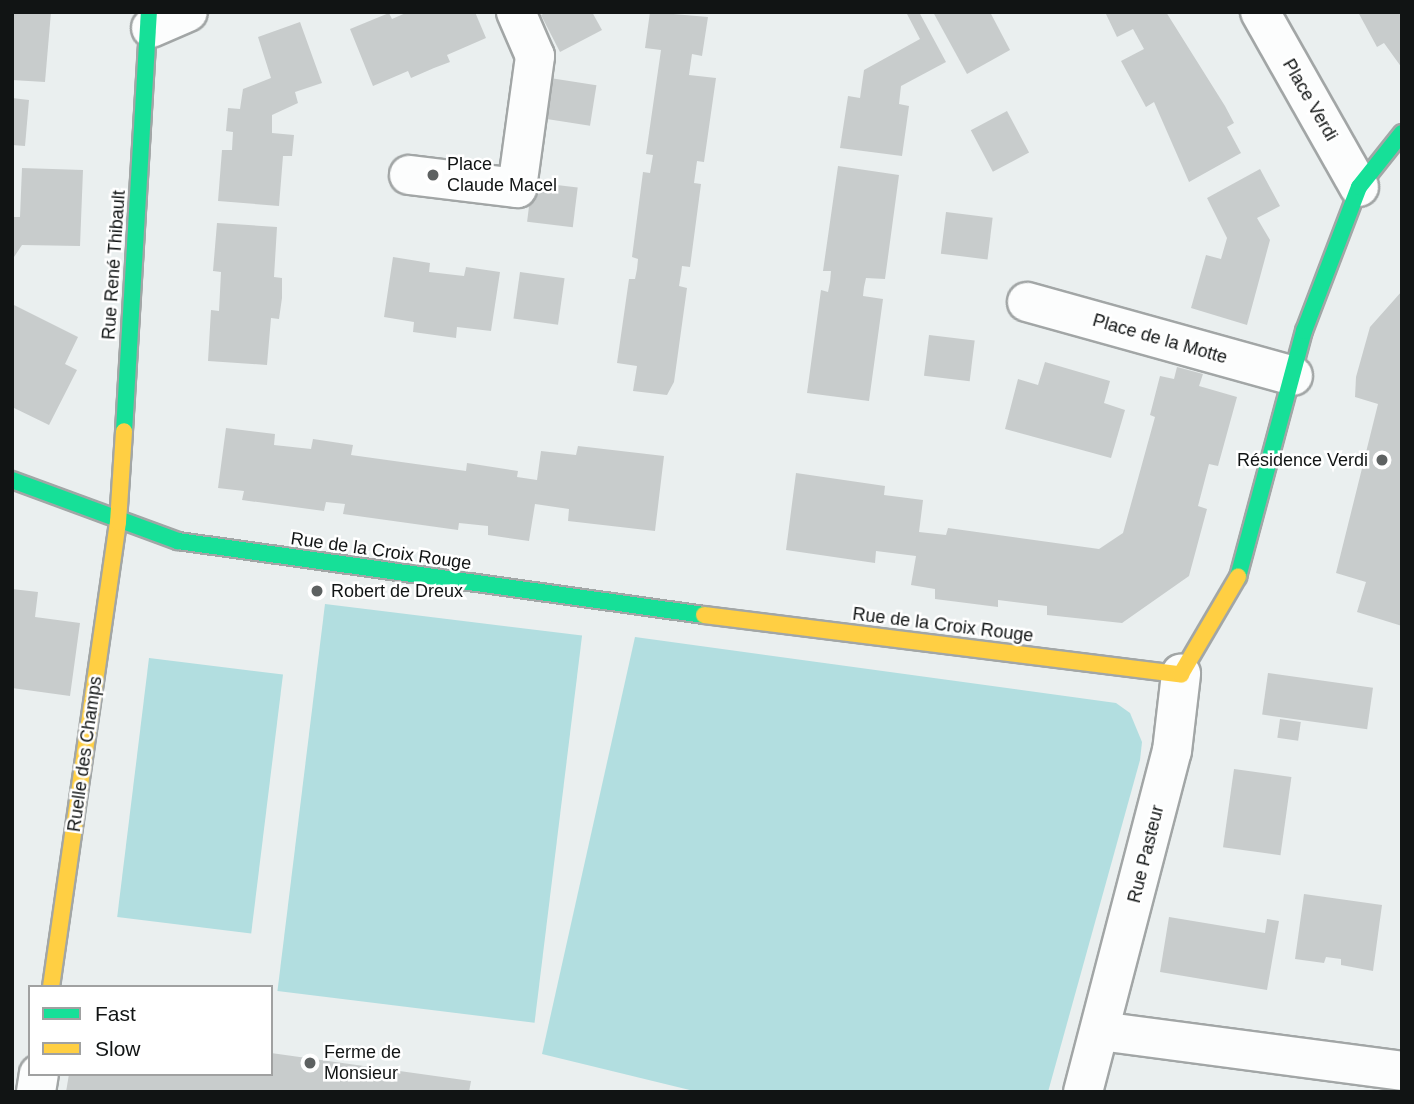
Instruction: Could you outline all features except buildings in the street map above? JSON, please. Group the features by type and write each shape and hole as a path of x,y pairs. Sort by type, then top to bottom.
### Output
{"street":[{"path":"150,20 188,12"},
{"path":"409,175 517,188 535,56 516,12"},
{"name":"Place Verdi","path":"1260,12 1359,187"},
{"name":"Rue René Thibault","path":"118,522 150,20"},
{"path":"1181,674 1234,591 1304,331 1359,187 1402,133"},
{"name":"Place de la Motte","path":"1027,302 1293,376"},
{"name":"Rue de la Croix Rouge","path":"12,480 118,522 219,547 667,611 1181,674"},
{"name":"Ruelle des Champs","path":"51,985 118,522"},
{"name":"Rue Pasteur","path":"1083,1092 1172,751 1181,674"},
{"path":"1100,1031 1402,1070"}],"shaded area":[{"path":"325,604 582,636 535,1023 277,991"},
{"path":"635,637 1116,703 1130,713 1142,742 1140,760 1048,1092 698,1092 542,1054"},
{"path":"149,658 283,674 251,934 117,917"}],"traffic: fast":[{"path":"124,431 149,12"},
{"path":"1238,577 1304,331 1359,187 1402,133"},
{"path":"12,480 178,541 704,615"}],"traffic: slow":[{"path":"51,985 118,522 124,431"},
{"path":"704,615 1181,674 1238,577"}],"place":[{"name":"Place Claude Macel","path":"433,175"},
{"name":"Résidence Verdi","path":"1382,460"},
{"name":"Robert de Dreux","path":"317,591"},
{"name":"Ferme de Monsieur","path":"310,1063"}]}
